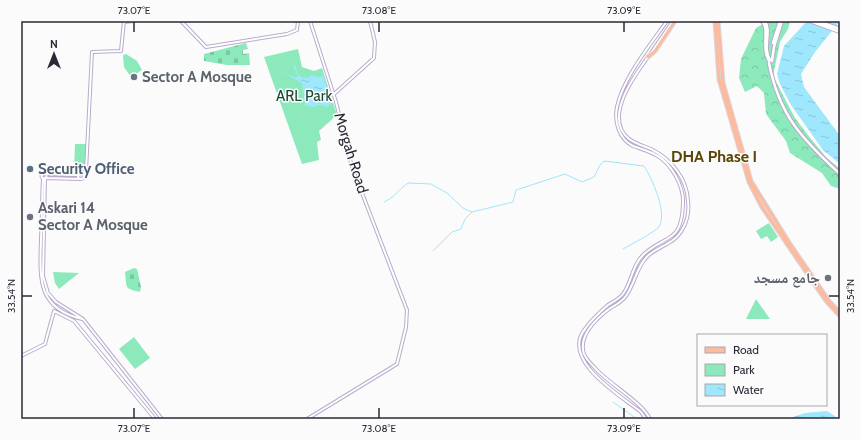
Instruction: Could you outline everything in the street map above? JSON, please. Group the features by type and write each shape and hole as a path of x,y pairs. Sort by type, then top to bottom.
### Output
{"main road":[{"path":"648,57 655,51 674,21"},
{"path":"715,21 717,65 751,181 772,218 827,302 840,316"},
{"path":"718,21 721,70 730,112"},
{"path":"763,21 766,27 764,48 771,61"},
{"path":"781,21 772,46 771,61 771,68 778,94 797,131 840,174"},
{"path":"810,21 839,31"},
{"path":"817,21 839,31"},
{"path":"816,284 840,312"}],"street":[{"path":"44,178 84,178 83,174 86,171 88,143 92,52 122,51 124,21 134,21"},
{"path":"182,21 206,47 287,34 297,30 298,21"},
{"name":"Morgah Road","path":"307,419 397,364 406,327 406,306 352,167 333,95 310,21"},
{"path":"333,95 374,58 375,42 370,21"},
{"path":"646,419 641,412 602,382 584,362 580,354 579,345 581,335 589,323 622,295 638,260 650,249 667,241 677,231 681,221 683,204 681,188 674,172 662,159 626,140 619,129 616,115 617,105 629,78 668,21"},
{"path":"648,57 626,93 620,107 619,119 623,133 631,140 664,156 678,170 687,192 688,202 685,224 681,233 675,239 645,258 626,296 591,328 585,336 583,347 587,359 605,379 642,408 650,419"},
{"path":"83,174 42,175 44,178 40,281 52,303 83,319 162,419"},
{"path":"79,175 80,179"},
{"path":"683,204 688,202"},
{"path":"21,356 45,344 54,311 73,320 155,419"},
{"path":"73,320 74,315"},
{"path":"73,320 77,316"}],"green space":[{"path":"768,21 790,21 788,29 780,42 773,76 795,118 826,157 840,169 840,189 831,186 822,173 790,153 786,141 766,114 764,93 757,86 745,92 739,78 741,59 756,28"},
{"path":"246,43 248,49 243,50 243,54 249,53 250,65 227,65 204,61 204,54"},
{"name":"ARL Park","path":"298,49 302,67 314,71 322,68 337,115 319,131 321,140 317,142 319,160 302,164 264,57"},
{"path":"126,54 137,61 142,70 131,77 124,67 123,55"},
{"path":"75,144 87,144 85,171 74,171"},
{"path":"769,223 778,237 771,242 767,236 761,239 756,231"},
{"path":"134,268 137,269 141,287 140,292 131,290 126,285 125,272"},
{"path":"53,272 79,273 59,289 55,283"},
{"path":"756,299 770,319 746,319"},
{"path":"134,337 150,358 135,369 119,349"}],"water":[{"path":"807,21 840,21 815,52 801,74 804,87 840,136 840,164 823,150 791,105 780,84 777,74 784,46"},
{"path":"293,65 295,65 299,76 303,78 310,77 310,75 319,77 323,76 332,103 327,107 319,105 312,107 305,105 302,83 280,71 296,78 298,76"},
{"path":"827,411 839,419 787,419 805,413"}],"waterway":[{"path":"384,202 391,198 408,183 431,184 447,193 463,208 472,212 513,202 516,190 565,174 582,182 594,177 600,165 604,161 644,166 655,188 661,206 661,222 658,228 623,249"},
{"path":"433,251 452,232 461,229 465,219 472,212"},
{"path":"613,402 637,419"}],"place":[{"name":"Sector A Mosque","path":"134,77"},
{"name":"Security Office","path":"30,169"},
{"name":"Askari 14 Sector A Mosque","path":"30,217"},
{"name":"جامع مسجد","path":"828,278"}],"district":[{"name":"DHA Phase I","path":"714,156"}]}
